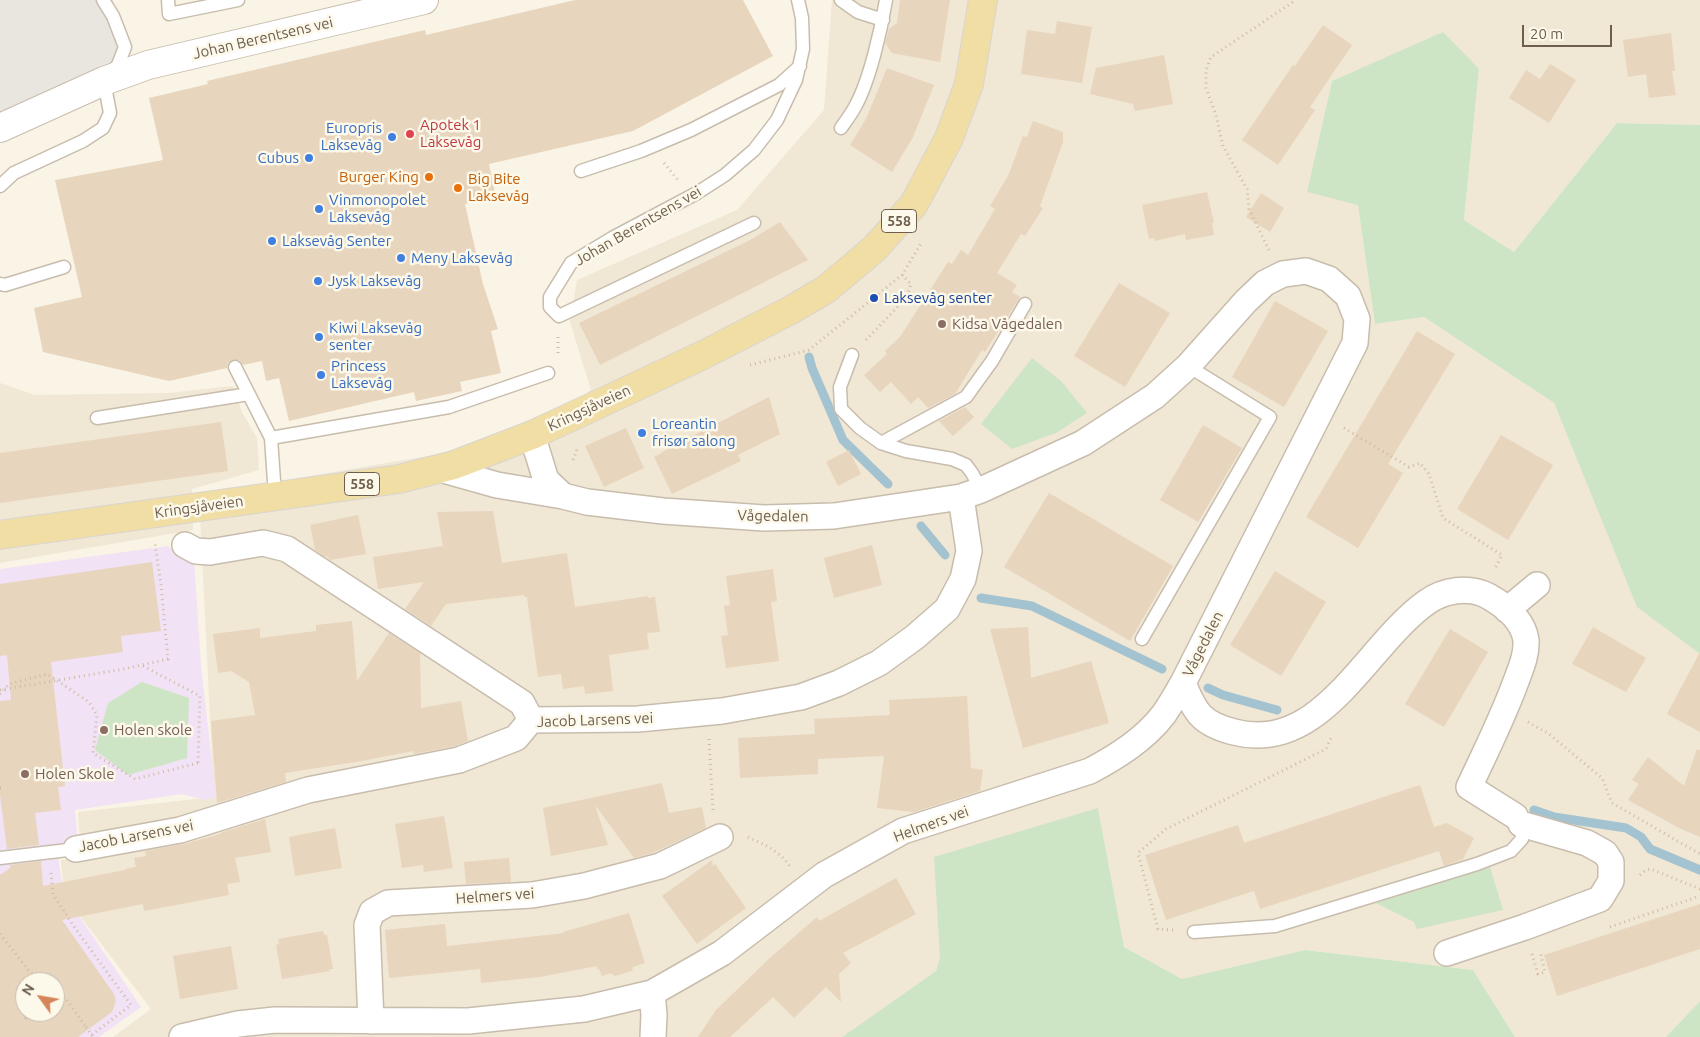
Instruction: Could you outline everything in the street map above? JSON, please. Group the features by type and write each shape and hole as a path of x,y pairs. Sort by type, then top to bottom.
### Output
{"main road":[{"name":"Kringsjåveien","path":"0,535 399,479 440,469 532,435 703,355 789,311 825,290 875,248 914,204 949,138 969,84 983,0"}],"street":[{"name":"Johan Berentsens vei","path":"0,128 104,81 148,65 424,0"},
{"name":"Vågedalen","path":"440,469 502,486 587,502 663,512 764,518 834,516 971,494 1083,443 1154,396 1188,366 1246,301 1265,283 1283,274 1306,271 1329,279 1348,296 1357,319 1355,343 1183,683 1191,704 1201,718 1221,729 1246,736 1276,734 1302,724 1334,699 1398,626 1428,602 1444,593 1461,590 1483,594 1502,604 1518,621 1526,639 1524,659 1517,690 1506,708 1469,787 1518,820 1587,843 1605,853 1611,862 1611,880 1600,899 1555,911 1488,943 1447,953"},
{"path":"532,435 546,480 563,496"},
{"name":"Jacob Larsens vei","path":"76,848 180,830 308,790 459,760 516,738 531,720 638,719 722,711 801,696 839,683 879,662 915,638 947,609 963,579 969,550 971,494"},
{"path":"185,545 196,551 210,552 263,543 287,549 522,703 531,720"},
{"path":"1507,610 1537,585"},
{"name":"Helmers vei","path":"182,1037 238,1024 275,1020 468,1021 584,1009 652,993 722,953 824,875 903,831 1090,771 1116,757 1144,735 1165,713 1183,683"},
{"name":"Helmers vei","path":"371,1021 367,925 372,912 388,903 532,895 584,886 660,866 720,837"},
{"path":"652,993 653,1037"}],"lane":[{"name":"Johan Berentsens vei","path":"103,0 114,16 125,47 118,65 104,81"},
{"path":"168,0 169,14 238,0"},
{"name":"Johan Berentsens vei","path":"754,223 567,313 559,316 550,307 550,297 571,263 614,237 688,198 725,175 754,150 777,120 796,80 803,49 802,18 798,0"},
{"path":"841,0 858,12 883,20"},
{"path":"842,128 865,85 883,20 886,0"},
{"path":"581,171 691,130 779,85 800,66"},
{"path":"0,186 14,173 83,141 103,128 110,113 104,81"},
{"path":"0,284 5,285 64,267"},
{"path":"881,443 966,397 992,362 1024,304"},
{"path":"852,355 840,387 841,409 860,428 881,443 906,451 952,459 966,465 972,473 971,494"},
{"path":"1142,639 1270,417 1188,366"},
{"path":"235,367 271,438 275,496"},
{"path":"271,438 450,407 548,373"},
{"path":"97,418 249,394"},
{"path":"1194,932 1275,926 1477,864 1511,851 1522,839 1518,820"},
{"name":"Jacob Larsens vei","path":"0,858 76,848"}],"path":[{"path":"1283,274 1261,236 1249,209 1247,189 1223,146 1216,115 1206,88 1206,70 1211,57 1296,0"},
{"path":"656,144 662,161 680,183 688,198"},
{"path":"852,355 907,297 911,284 902,275"},
{"path":"1345,428 1408,467 1420,463 1429,474 1443,518 1502,555 1483,594"},
{"path":"0,690 168,659 155,544"},
{"path":"0,694 9,684 47,674 89,702 97,715 93,753 135,779 198,763 200,696 142,665"},
{"path":"1194,932 1158,929 1138,853 1166,829 1326,749 1338,725 1334,699"},
{"path":"712,807 708,733 728,730 722,711"},
{"path":"1538,728 1555,739 1602,778 1612,803 1700,854"},
{"path":"720,837 746,836 765,845 786,860 797,877 797,894"},
{"path":"49,852 53,894 75,928 131,1005 91,1037 65,998"},
{"path":"1636,879 1646,870 1651,869 1700,890"},
{"path":"1607,928 1700,896"},
{"path":"0,934 30,972"},
{"path":"1531,948 1538,974 1545,972 1539,951 1545,949"}],"shaded area":[{"path":"0,0 113,0 119,73 0,130"},
{"path":"832,0 1700,0 1700,125 1617,123 1514,252 1464,220 1479,70 1367,66 1332,81 1307,192 1358,204 1375,324 1424,317 1554,403 1637,606 1700,654 1700,1001 1666,1037 1515,1037 1473,970 1305,950 1182,979 1124,947 1098,808 940,958 936,971 842,1037 113,1037 151,1009 64,895 61,860 81,856 78,812 214,797 199,495 521,440 591,390 570,322 577,280 737,210 824,110"},
{"path":"0,383 35,395 168,393 233,386 242,412 257,438 259,470 192,489 193,530 0,563"},
{"name":"Holen skole","path":"168,546 179,557 194,561 201,666 216,797 205,800 182,794 75,810 79,855 58,858 64,894 141,1007 99,1037 0,1037 0,569"}],"green space":[{"path":"1443,32 1479,69 1464,220 1514,252 1617,123 1700,125 1700,654 1637,607 1554,403 1424,317 1375,324 1358,205 1307,192 1332,81"},
{"path":"1032,358 1061,381 1087,413 1056,433 1012,449 981,424"},
{"path":"142,682 189,698 187,758 128,775 95,750 108,703"},
{"path":"1098,808 1124,947 1182,979 1305,950 1473,970 1515,1037 842,1037 936,971 940,958 934,857"},
{"path":"1490,867 1503,910 1417,929 1414,922 1376,903"},
{"path":"1700,1001 1700,1037 1666,1037"}],"building":[{"name":"Laksevåg Senter","path":"575,0 743,0 773,56 633,131 489,164 496,197 465,204 483,284 498,329 491,331 501,373 460,382 462,391 416,401 414,392 289,421 279,378 266,381 262,361 243,365 239,360 232,360 228,363 227,368 169,381 43,352 34,308 82,297 55,180 163,160 149,98 208,84 207,81 425,30 426,35"},
{"path":"900,0 950,0 940,62 892,53 885,43 889,29 897,23"},
{"path":"1057,21 1092,27 1082,83 1021,74 1027,30 1055,34"},
{"path":"1323,25 1352,45 1310,107 1315,110 1278,165 1242,140"},
{"path":"1671,33 1675,71 1672,71 1676,95 1649,98 1646,74 1628,77 1623,40"},
{"path":"1164,55 1173,104 1135,111 1133,104 1090,94 1096,68"},
{"path":"1550,64 1576,80 1549,123 1509,98 1526,70 1540,79"},
{"path":"887,68 934,85 913,137 892,172 850,145 866,119"},
{"path":"1033,121 1063,132 1063,142 1040,206 1043,208 1025,236 1021,234 997,273 1017,285 1012,292 1020,297 985,352 982,350 955,394 928,408 918,397 911,404 891,382 880,392 864,375 887,354 885,351 900,337 948,262 952,264 961,250 968,255 995,209 990,206 1008,176 1023,136 1027,137"},
{"path":"1207,192 1214,223 1212,223 1214,235 1186,240 1185,234 1155,241 1154,238 1149,239 1142,205"},
{"path":"1261,193 1284,208 1270,232 1246,217"},
{"path":"780,222 808,260 600,365 579,323 750,240"},
{"path":"1119,283 1170,313 1125,387 1074,356"},
{"path":"1275,301 1328,331 1284,407 1232,377"},
{"path":"1417,331 1455,354 1388,464 1403,473 1358,548 1306,517"},
{"path":"769,397 780,434 738,455 741,461 672,494 654,457"},
{"path":"965,407 974,417 953,436 939,421"},
{"path":"221,422 228,471 0,503 0,453"},
{"path":"1203,425 1242,448 1198,522 1160,500"},
{"path":"626,428 644,468 604,487 585,446"},
{"path":"1501,435 1553,465 1508,540 1457,509"},
{"path":"849,450 861,474 838,486 826,462"},
{"path":"1049,493 1173,566 1130,641 1004,567"},
{"path":"493,511 502,563 567,553 575,607 648,596 648,598 655,597 660,632 647,633 649,649 609,655 613,691 585,694 584,686 563,689 561,674 538,677 527,597 524,597 524,595 446,604 431,626 405,609 424,582 378,589 373,557 443,546 437,512"},
{"path":"358,515 366,554 330,560 327,556 325,557 315,550 310,525"},
{"path":"872,545 882,585 834,598 824,558"},
{"path":"152,562 161,631 121,636 123,652 51,662 65,786 58,787 61,810 35,813 39,845 7,849 0,795 0,701 11,700 7,655 0,656 0,584"},
{"path":"773,569 777,601 771,602 779,661 726,668 721,636 728,635 724,606 730,605 726,576"},
{"path":"1275,571 1326,602 1281,676 1230,645"},
{"path":"352,621 357,681 389,633 420,653 421,708 461,701 468,741 455,746 414,754 413,751 285,773 286,782 217,803 211,721 255,715 249,682 231,671 218,673 213,634 260,628 260,638 316,631 316,625"},
{"path":"1028,627 1031,678 1091,661 1109,723 1023,748 990,629"},
{"path":"1593,627 1646,658 1626,692 1572,664"},
{"path":"1450,629 1488,652 1444,727 1405,704"},
{"path":"1700,652 1700,732 1667,714"},
{"path":"967,696 971,768 983,770 980,791 914,812 877,808 884,756 818,759 818,774 740,778 738,738 815,734 814,719 890,715 889,700"},
{"path":"1697,749 1700,750 1700,837 1681,829 1628,800 1639,784 1632,780 1648,757 1684,786"},
{"path":"662,783 669,813 702,807 706,828 655,852 634,858 595,805 608,845 551,856 543,808"},
{"path":"1420,785 1434,827 1447,823 1474,838 1463,859 1444,866 1439,851 1260,909 1254,891 1166,920 1145,855 1238,825 1244,843"},
{"path":"444,816 453,868 424,872 423,865 402,868 395,824"},
{"path":"265,819 271,852 235,858 240,882 227,884 229,895 144,911 143,904 62,920 114,994 116,1001 112,1012 78,1037 0,1037 0,875 10,868 10,865 41,861 43,886 136,867 134,858 146,856 145,851 184,844"},
{"path":"335,828 342,868 295,876 289,837"},
{"path":"509,858 511,882 466,884 464,862"},
{"path":"712,860 713,866 715,864 746,908 697,944 662,896"},
{"path":"896,878 916,914 843,953 851,963 839,974 841,1002 826,987 794,1018 773,997 730,1037 698,1037 716,1010 771,957 817,917 819,921"},
{"path":"1700,904 1700,949 1557,996 1544,955"},
{"path":"629,913 645,963 633,967 632,971 615,976 611,973 602,976 597,966 540,977 481,983 480,969 389,978 385,930 445,924 447,946 564,933"},
{"path":"323,931 324,935 327,935 333,969 282,979 276,945 279,944 278,939"},
{"path":"231,946 238,989 180,999 173,956"}],"waterway":[{"path":"809,357 843,440 888,484"},
{"path":"921,526 945,555"},
{"path":"981,598 1032,606 1162,669"},
{"path":"1208,688 1223,695 1277,710"},
{"path":"1534,810 1554,817 1626,828 1641,837 1650,849 1700,870"}],"place":[{"name":"Apotek 1 Laksevåg","path":"410,134"},
{"name":"Europris Laksevåg","path":"392,137"},
{"name":"Cubus","path":"309,158"},
{"name":"Burger King","path":"429,177"},
{"name":"Big Bite Laksevåg","path":"458,188"},
{"name":"Vinmonopolet Laksevåg","path":"319,209"},
{"name":"Laksevåg Senter","path":"272,241"},
{"name":"Meny Laksevåg","path":"401,258"},
{"name":"Jysk Laksevåg","path":"318,281"},
{"name":"Laksevåg senter","path":"874,298"},
{"name":"Kidsa Vågedalen","path":"942,324"},
{"name":"Kiwi Laksevåg senter","path":"319,337"},
{"name":"Princess Laksevåg","path":"321,375"},
{"name":"Loreantin frisør salong","path":"642,433"},
{"name":"Holen skole","path":"104,730"},
{"name":"Holen Skole","path":"25,774"}]}
